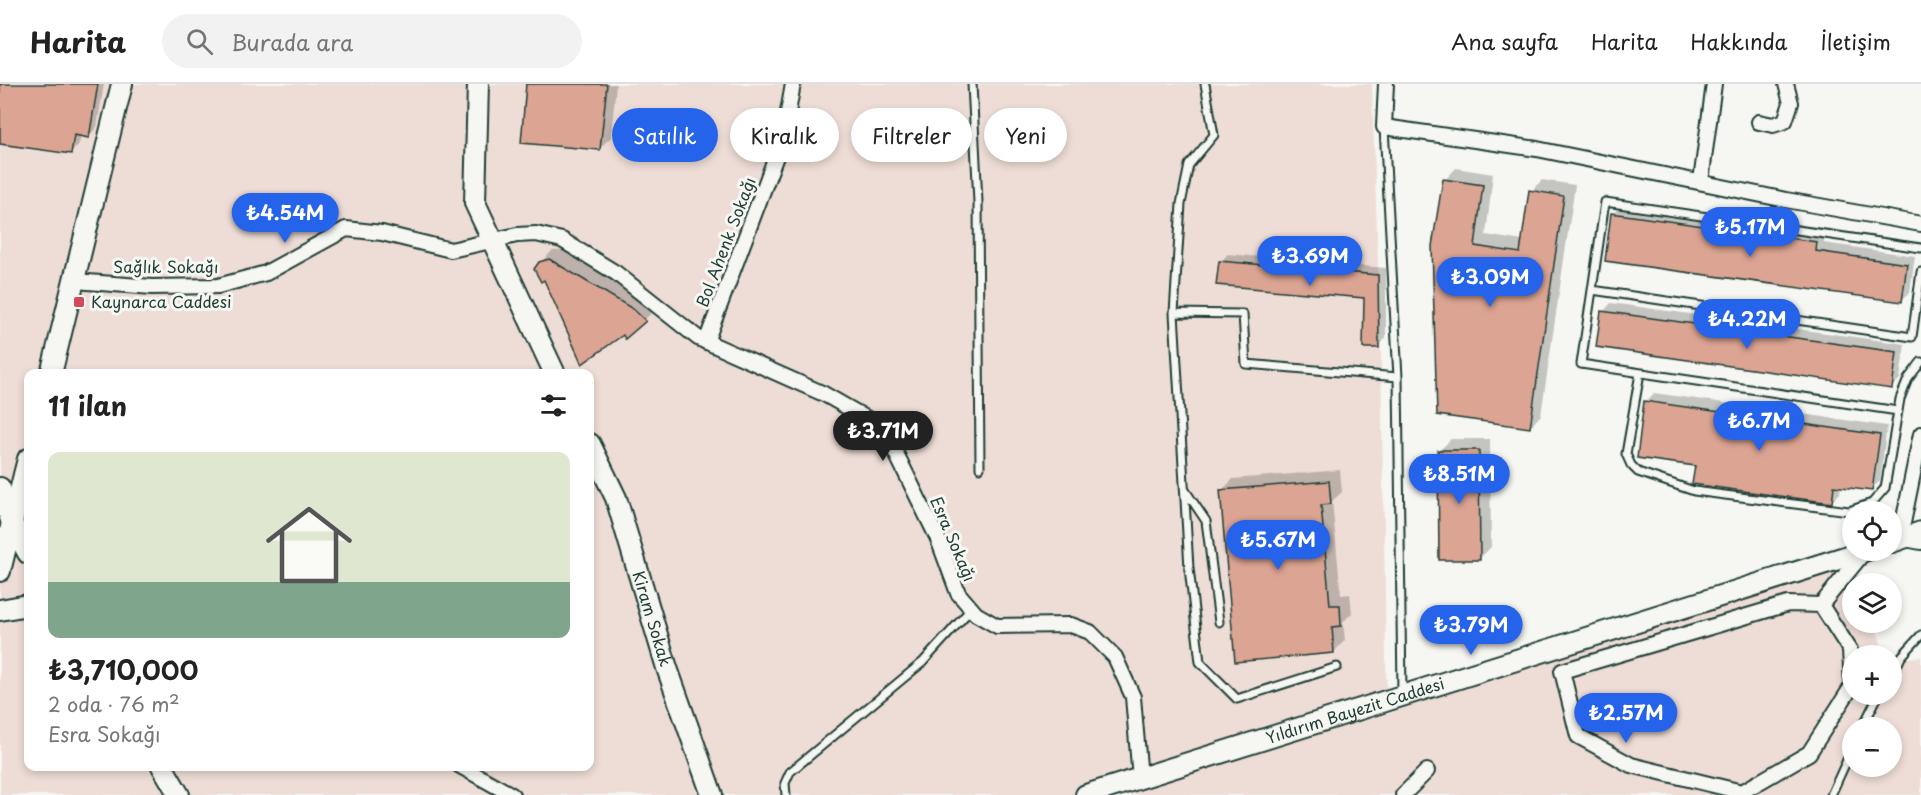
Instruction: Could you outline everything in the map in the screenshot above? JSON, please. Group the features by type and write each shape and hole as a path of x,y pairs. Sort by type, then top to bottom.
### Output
{"street":[{"path":"52,369 122,84"},
{"path":"478,84 475,203 553,369"},
{"name":"Bol Ahenk Sokağı","path":"705,342 784,135 793,84"},
{"path":"1386,84 1384,127 1537,149 1921,224"},
{"path":"1701,181 1714,84"},
{"path":"1759,122 1773,125 1785,121 1791,103 1786,84"},
{"name":"Sağlık Sokağı","path":"75,281 152,287 218,286 266,273 346,229 382,233 451,250 492,242"},
{"name":"Esra Sokağı","path":"492,242 517,235 536,234 562,240 607,267 664,314 705,342 825,394 873,422 888,437 938,539 958,593 971,609 984,620 997,626 1071,625 1090,632 1115,657 1133,697 1140,778"},
{"path":"1902,515 1921,434"},
{"name":"Kiram Sokak","path":"594,452 616,498 667,668 712,795"},
{"path":"0,571 6,522 24,470"},
{"path":"0,488 6,522 24,547"},
{"path":"1902,538 1921,532"},
{"path":"1902,540 1921,542"},
{"name":"Yıldırım Bayezit Caddesi","path":"1086,795 1842,558"},
{"name":"Yıldırım Bayezit Caddesi","path":"1821,605 1857,561"},
{"path":"1788,604 1821,605 1850,650 1852,686 1809,753 1742,792 1631,765 1578,736 1562,671 1788,604"},
{"path":"0,610 24,606"},
{"path":"165,771 179,795"},
{"path":"469,771 512,795"},
{"path":"1403,795 1427,771"}],"lane":[{"path":"972,84 978,213 980,468"},
{"path":"1205,84 1214,135 1189,165 1180,204 1174,312 1189,568 1200,662 1237,699 1337,667"},
{"path":"1384,127 1398,377 1402,697"},
{"path":"1898,411 1581,364 1605,202 1921,248"},
{"path":"1592,290 1912,337 1921,272"},
{"path":"1174,312 1243,314 1246,364 1398,377"},
{"path":"1640,373 1626,454 1638,472 1694,491 1840,510 1865,506 1881,496 1885,488 1898,411 1908,379 1921,362"},
{"path":"1184,488 1206,521 1219,622"},
{"path":"786,795 785,783 790,772 923,662 971,609"},
{"path":"1902,656 1921,635"},
{"path":"1832,795 1842,772"}],"shaded area":[{"path":"0,84 1372,84 1381,358 1387,714 1842,553 1842,561 1852,561 1857,573 1842,573 1842,633 1877,633 1882,645 1842,645 1842,705 1902,705 1902,658 1921,657 1921,795 0,795"}],"building":[{"path":"0,84 98,84 89,138 74,135 71,154 0,144"},
{"path":"526,84 607,84 600,150 521,143"},
{"path":"1443,179 1483,185 1475,246 1520,253 1529,190 1564,196 1530,428 1437,415 1432,246"},
{"path":"1611,213 1817,242 1816,251 1907,264 1902,302 1605,261"},
{"path":"549,259 633,309 646,321 625,339 623,335 582,364 544,280 541,282 534,269 539,262"},
{"path":"1219,261 1378,275 1379,348 1363,348 1364,298 1216,285"},
{"path":"1601,311 1897,352 1892,389 1596,347"},
{"path":"1644,401 1880,435 1872,491 1834,486 1832,503 1692,484 1695,466 1637,458"},
{"path":"1438,450 1479,450 1480,560 1439,560"},
{"path":"1329,481 1331,504 1321,505 1330,605 1340,605 1341,626 1332,627 1334,653 1235,662 1220,490"}],"place":[{"name":"Kaynarca Caddesi","path":"79,302"}]}
